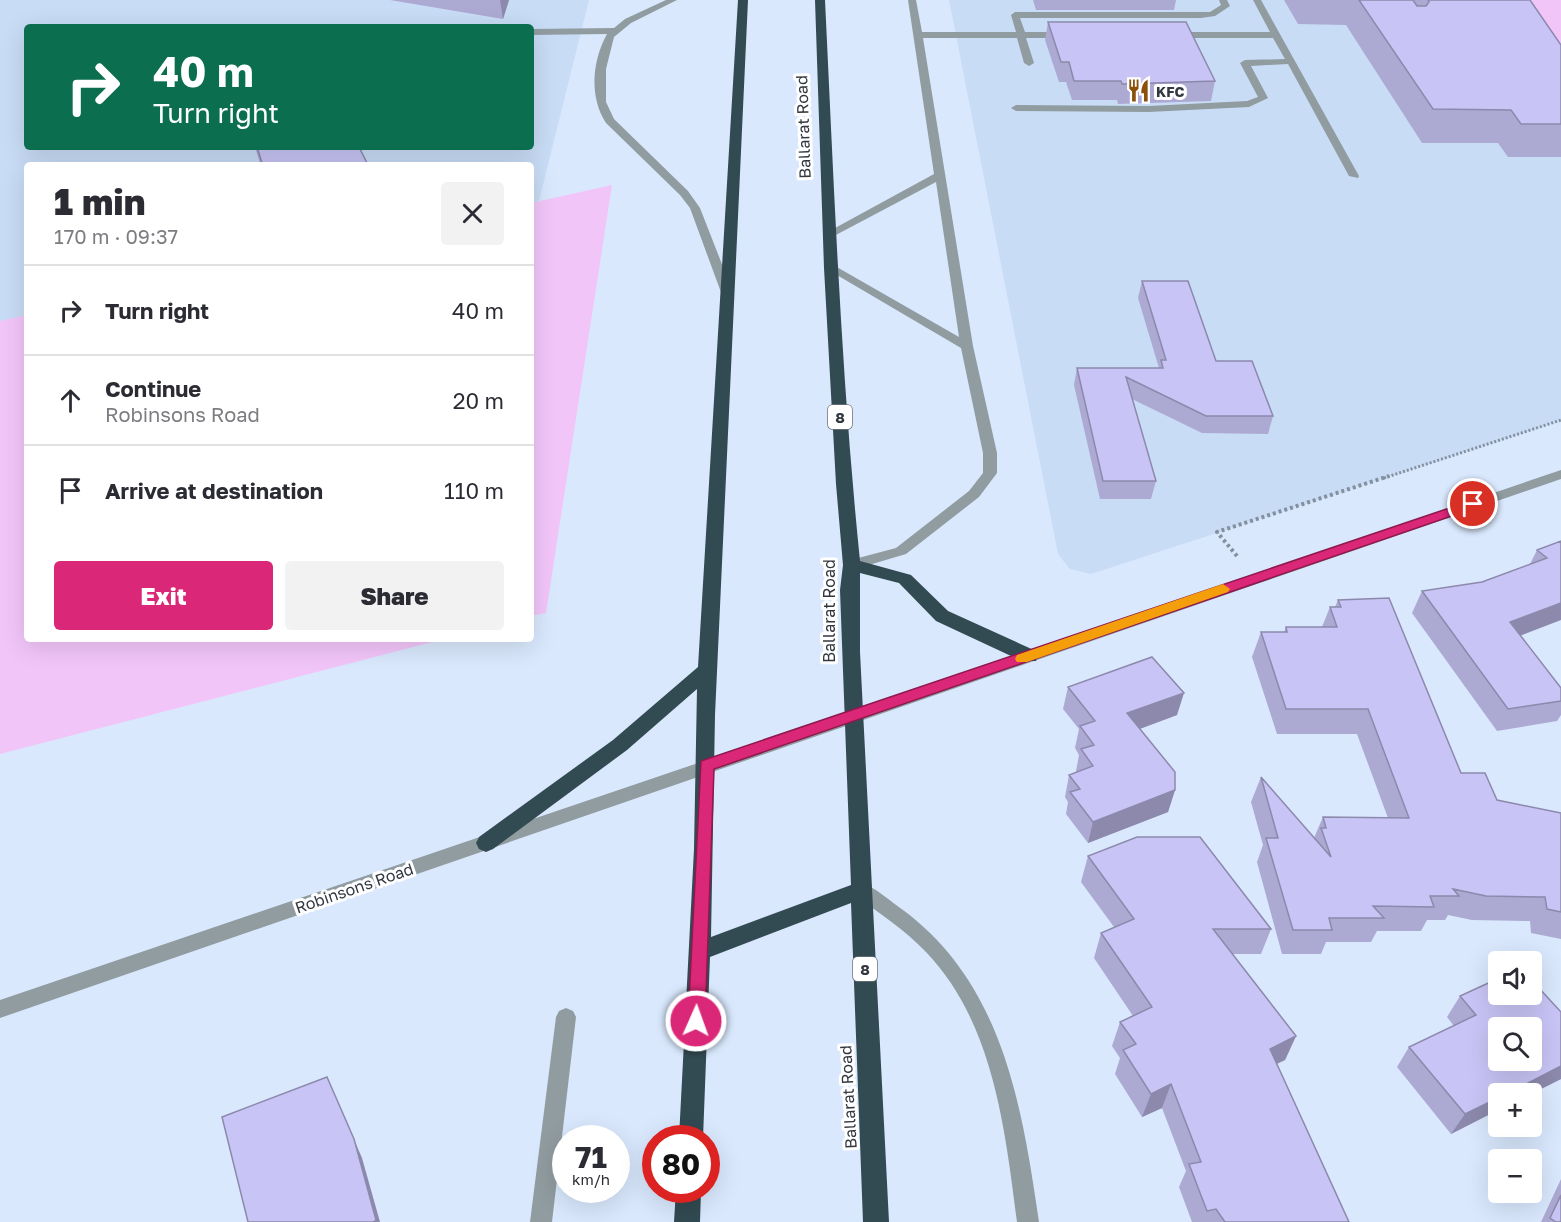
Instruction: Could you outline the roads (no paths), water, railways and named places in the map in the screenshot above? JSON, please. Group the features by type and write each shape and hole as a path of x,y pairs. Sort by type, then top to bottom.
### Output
{"highway":[{"path":"692,1125 706,765 705,715 743,0"},
{"name":"Ballarat Road","path":"820,0 831,268 844,484 852,565 849,590 876,1222"},
{"path":"852,565 905,579 942,616 1029,656"},
{"path":"486,843 620,745 709,668"},
{"path":"699,951 861,890"},
{"path":"687,1222 688,1203"}],"street":[{"path":"673,0 628,21 614,32 608,43 598,94 602,111 684,193 695,208 728,295"},
{"path":"852,565 901,551 966,501 987,479 990,453 967,345 912,0"},
{"path":"1029,63 1015,15 1200,15 1222,10 1226,6 1223,0"},
{"path":"1257,0 1354,176"},
{"path":"534,32 614,32"},
{"path":"918,35 1078,35"},
{"path":"1160,35 1277,35"},
{"path":"1016,108 1149,109 1249,104 1263,98 1245,63 1292,61"},
{"path":"830,234 940,175"},
{"path":"831,268 967,345"},
{"path":"854,715 1561,474"},
{"name":"Robinsons Road","path":"0,1009 854,715"},
{"path":"861,890 930,944 952,970 975,1010 1008,1097 1019,1154 1028,1222"},
{"path":"541,1222 566,1017"}],"place":[{"name":"KFC","path":"1138,91"}]}
